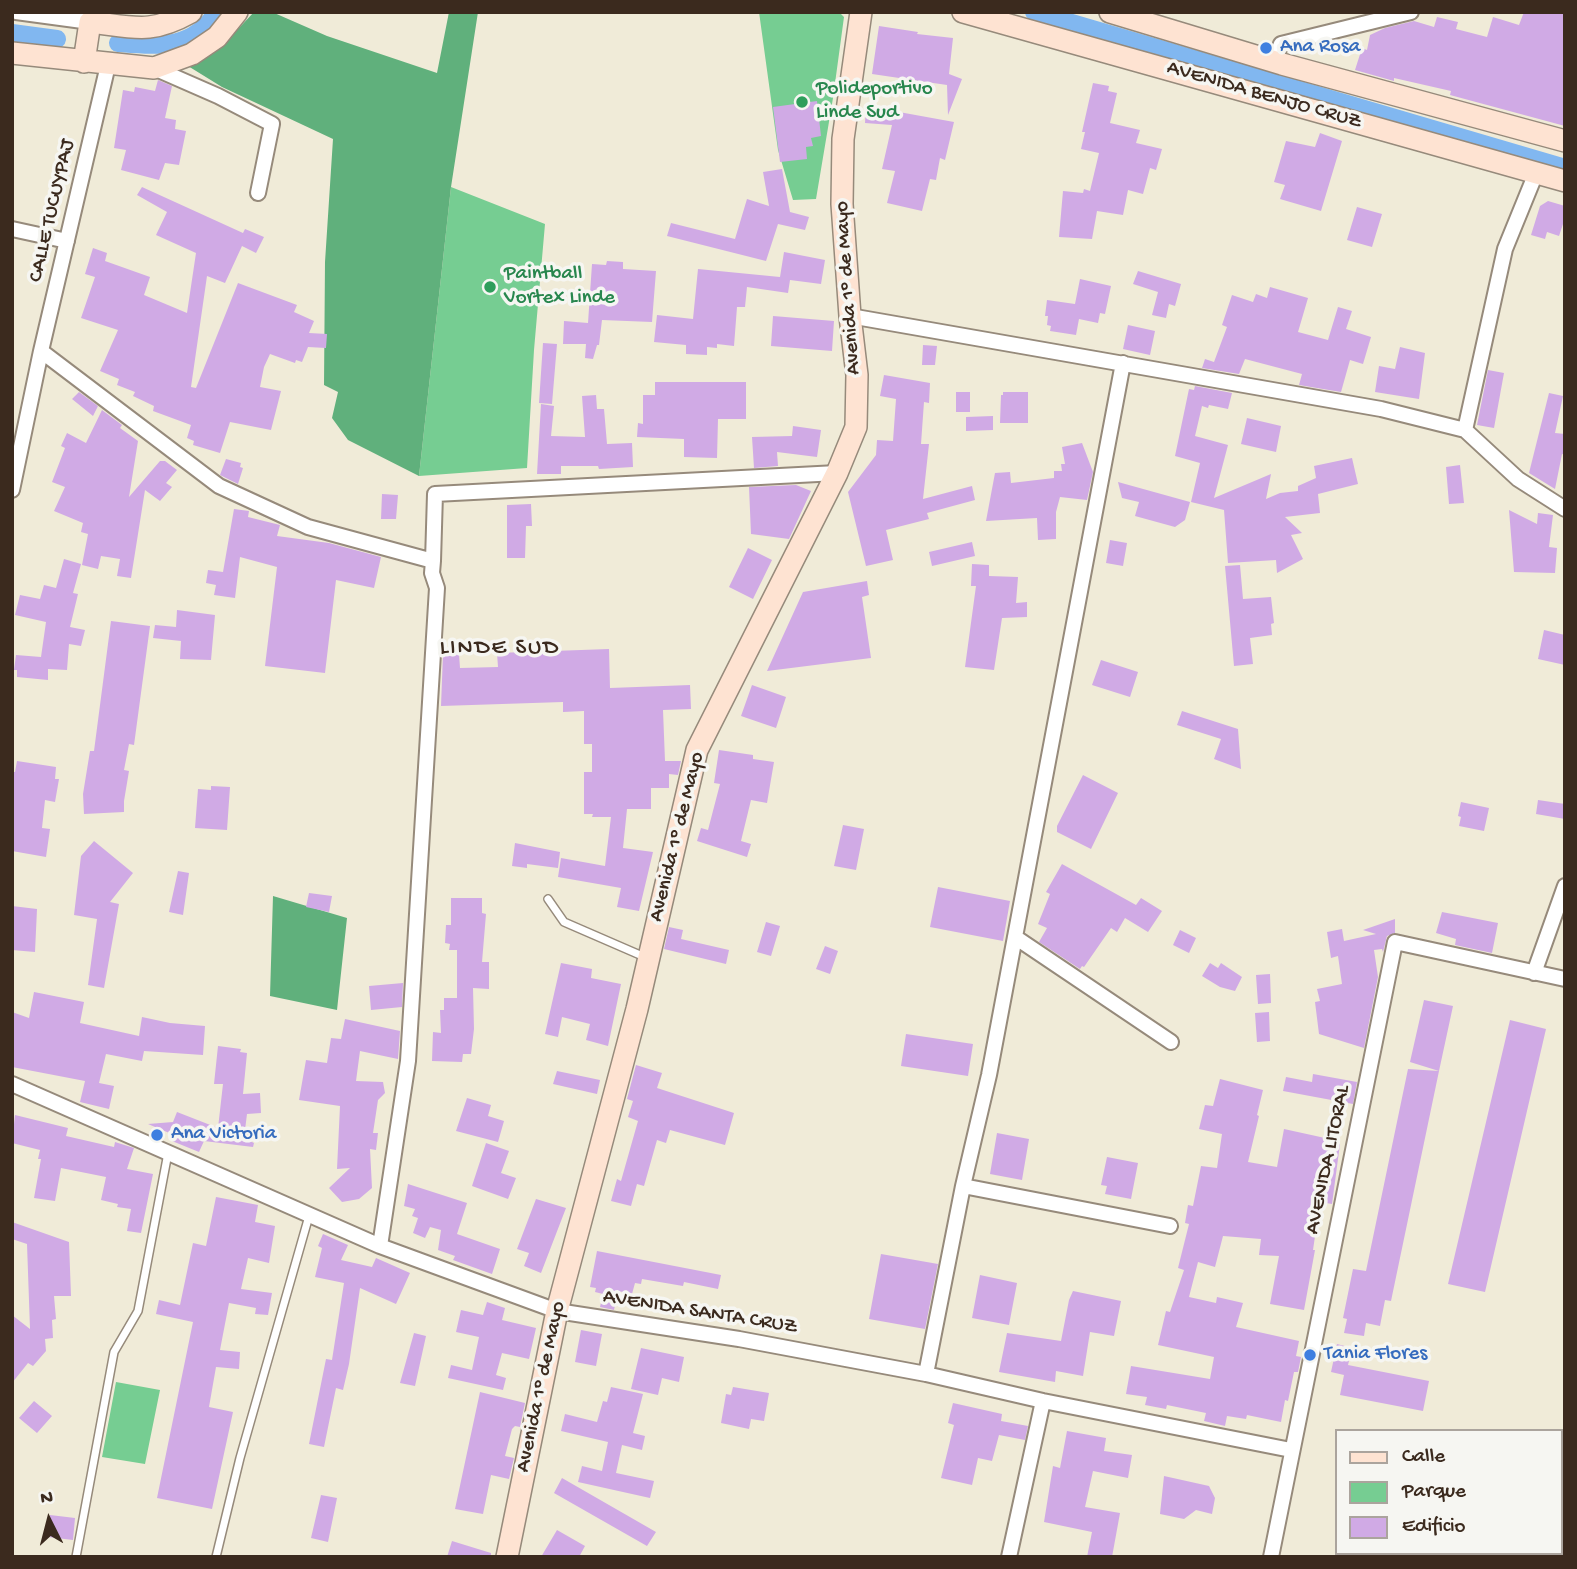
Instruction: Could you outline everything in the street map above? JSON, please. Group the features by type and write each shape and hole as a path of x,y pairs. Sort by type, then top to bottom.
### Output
{"main road":[{"path":"84,62 90,22 149,29 169,24 191,12"},
{"path":"12,53 154,68 192,54 217,37 237,12"},
{"name":"Avenida 1º de Mayo","path":"507,1557 557,1311 649,959 698,750 837,473 856,427 857,375 842,204 843,139 862,12"},
{"name":"AVENIDA BENJO CRUZ","path":"963,12 1565,181"},
{"name":"AVENIDA BENJO CRUZ","path":"1110,12 1274,61 1565,141"}],"street":[{"path":"16,12 90,22"},
{"path":"1274,61 1281,44 1411,12"},
{"name":"CALLE TUCUYPAJ","path":"12,490 41,351 108,65"},
{"path":"154,68 218,96 272,124 258,192"},
{"path":"1465,430 1505,248 1536,173"},
{"path":"12,229 67,242"},
{"path":"850,316 1381,409 1465,430 1518,479 1565,509"},
{"path":"41,351 219,486 308,527 433,561"},
{"path":"926,1374 963,1186 989,1074 1123,363"},
{"path":"380,1246 408,1061 437,588 432,573 435,494 837,473"},
{"path":"1534,973 1565,886"},
{"path":"1015,937 1171,1042"},
{"name":"AVENIDA LITORAL","path":"1271,1557 1395,942 1565,979"},
{"name":"AVENIDA SANTA CRUZ","path":"12,1084 380,1246 557,1311 739,1339 926,1374 1043,1401 1291,1450"},
{"path":"963,1186 1170,1226"},
{"path":"1009,1557 1043,1401"}],"lane":[{"path":"548,899 564,922 649,959"},
{"path":"76,1557 114,1352 138,1311 168,1152"},
{"path":"216,1557 240,1458 309,1216"}],"green space":[{"path":"254,12 272,12 327,36 437,73 449,12 478,12 451,187 419,476 348,440 332,418 338,392 324,385 325,262 333,139 222,87 188,66 223,45"},
{"name":"Polideportivo Linde Sud","path":"759,12 839,12 844,17 816,199 793,200 778,150"},
{"name":"Paintball Vortex Linde","path":"451,187 545,224 527,468 419,476"},
{"path":"273,896 347,918 337,1010 270,996"},
{"path":"116,1382 160,1390 145,1464 102,1457"}],"building":[{"path":"1524,12 1565,12 1565,126 1450,95 1451,91 1394,78 1394,81 1355,70 1362,48 1367,50 1370,35 1385,28 1414,21 1434,27 1437,17 1458,22 1456,29 1487,37 1493,17 1519,25"},
{"path":"879,26 953,38 949,74 962,79 948,115 947,85 872,74"},
{"path":"158,80 172,86 165,118 176,120 175,129 186,131 179,165 165,163 159,180 121,170 126,150 114,148 123,90 134,92 135,87 155,91"},
{"path":"1093,83 1109,86 1108,91 1117,93 1110,123 1140,130 1136,143 1162,149 1156,170 1150,168 1143,194 1128,190 1123,215 1097,211 1092,239 1059,237 1063,191 1090,191 1099,153 1081,149"},
{"path":"817,101 821,136 811,138 813,146 806,147 807,159 780,162 773,107"},
{"path":"866,106 954,122 945,160 940,158 936,180 930,179 922,211 887,203 895,171 882,169 892,125 865,123"},
{"path":"1320,133 1342,141 1321,211 1280,199 1285,185 1274,182 1286,141 1315,147"},
{"path":"782,169 790,212 809,217 805,230 778,224 766,261 667,236 671,223 735,239 747,199 769,206 763,172"},
{"path":"142,187 243,233 245,229 264,237 256,253 242,246 225,283 207,276 191,387 196,388 238,283 297,305 294,312 314,321 309,333 327,334 326,348 308,347 302,362 296,360 295,363 270,354 260,387 281,391 271,430 230,422 220,453 193,445 194,441 187,438 191,425 153,411 154,406 133,396 135,392 117,385 119,379 100,371 118,330 81,318 95,277 85,274 93,248 107,253 105,261 150,277 144,295 187,313 196,253 156,235 167,212 137,195"},
{"path":"1548,201 1565,206 1565,218 1559,236 1547,232 1545,239 1531,235 1540,206"},
{"path":"1357,207 1382,214 1372,247 1347,240"},
{"path":"784,252 825,260 821,284 790,280 788,293 747,287 745,307 737,307 734,346 717,344 717,348 707,347 707,355 686,354 686,345 654,342 657,315 693,319 698,269 780,277"},
{"path":"607,261 623,262 623,269 656,271 652,322 602,320 599,345 593,359 585,358 586,344 563,344 564,321 588,323 592,264 606,265"},
{"path":"1138,271 1181,284 1175,306 1169,304 1166,318 1152,315 1158,292 1133,284"},
{"path":"1080,279 1111,286 1105,314 1100,313 1098,323 1079,319 1076,335 1050,331 1051,326 1047,325 1048,316 1045,316 1047,300 1075,304"},
{"path":"1270,287 1308,298 1298,332 1328,340 1338,307 1352,311 1346,329 1371,337 1363,364 1350,360 1341,392 1299,385 1302,374 1245,359 1239,374 1202,368 1205,359 1214,362 1227,327 1222,325 1232,295 1253,302 1256,294 1267,298"},
{"path":"773,316 834,321 832,351 771,346"},
{"path":"1128,325 1155,331 1150,355 1123,349"},
{"path":"543,343 557,344 552,404 539,403"},
{"path":"923,345 937,346 935,365 922,365"},
{"path":"1400,347 1425,353 1419,399 1375,392 1379,366 1395,369"},
{"path":"1488,370 1504,373 1494,428 1477,425"},
{"path":"884,375 930,383 929,403 924,402 921,444 929,444 923,499 972,486 975,500 927,513 929,519 886,530 893,560 866,566 848,492 876,455 877,440 893,441 896,399 880,396"},
{"path":"655,382 746,382 746,419 718,419 717,458 684,457 684,439 637,437 638,423 643,424 643,395 655,395"},
{"path":"1195,386 1232,393 1228,409 1202,406 1195,436 1228,445 1214,498 1271,474 1266,499 1280,493 1298,491 1298,486 1316,478 1314,466 1352,458 1358,484 1318,494 1320,513 1285,517 1302,533 1291,535 1303,559 1277,573 1276,560 1228,563 1224,510 1191,502 1200,463 1175,456 1189,389 1194,390"},
{"path":"79,392 98,406 93,416 72,399"},
{"path":"956,392 970,392 970,412 956,412"},
{"path":"1003,392 1028,392 1028,423 1000,423"},
{"path":"1549,393 1563,396 1555,433 1565,434 1565,455 1562,454 1555,489 1529,473"},
{"path":"596,395 597,409 604,409 607,444 632,443 633,467 599,469 598,466 561,466 561,474 537,474 541,404 554,406 551,436 585,437 582,396"},
{"path":"102,410 138,441 129,497 160,461 165,461 177,470 166,483 172,487 160,501 145,490 131,578 117,576 120,559 101,556 98,569 82,565 88,534 81,532 83,523 54,511 65,487 52,482 65,448 61,446 67,433 86,443"},
{"path":"993,416 993,430 966,431 966,417"},
{"path":"1247,418 1281,426 1276,452 1241,444"},
{"path":"793,426 821,430 817,457 777,452 778,466 754,468 752,437 792,436"},
{"path":"1082,443 1093,472 1087,500 1060,497 1056,512 1056,539 1038,540 1037,518 986,521 995,473 1010,472 1011,483 1054,478 1054,471 1062,471 1061,464 1065,464 1062,447"},
{"path":"226,459 241,463 240,467 243,468 238,484 220,475"},
{"path":"1460,465 1464,503 1449,504 1446,467"},
{"path":"1118,482 1190,502 1185,520 1175,527 1135,516 1139,502 1122,498"},
{"path":"796,485 811,491 789,539 751,534 749,487"},
{"path":"382,494 398,495 396,519 381,519"},
{"path":"531,504 532,526 526,526 525,558 507,558 507,505"},
{"path":"234,509 249,511 248,517 280,525 277,536 329,543 381,557 374,588 336,580 325,673 265,666 277,567 240,557 235,598 214,595 216,585 206,583 208,570 223,572"},
{"path":"1509,510 1537,524 1538,513 1553,515 1549,547 1557,548 1555,573 1514,572"},
{"path":"1110,540 1127,543 1123,566 1106,563"},
{"path":"972,542 975,556 932,566 929,552"},
{"path":"748,548 772,560 753,599 729,587"},
{"path":"64,559 81,564 73,593 78,594 70,627 85,630 81,646 69,644 67,670 48,669 48,680 17,677 17,670 14,670 16,655 41,657 46,622 15,615 20,595 40,599 44,585 56,588"},
{"path":"972,564 989,565 989,576 1018,577 1016,603 1027,602 1027,617 1002,618 994,670 965,667 976,586 971,586"},
{"path":"1240,565 1243,599 1271,597 1274,623 1271,624 1272,635 1250,638 1253,664 1234,666 1225,566"},
{"path":"867,581 869,595 862,597 871,658 767,671 803,592"},
{"path":"177,610 215,615 211,660 180,659 181,641 153,638 155,625 176,627"},
{"path":"111,621 150,626 134,745 129,744 124,770 129,771 124,812 84,814 83,794 90,751 94,751"},
{"path":"1544,630 1565,635 1565,665 1538,659"},
{"path":"609,649 610,688 690,685 691,709 663,710 665,761 681,761 678,775 669,774 669,788 651,788 651,809 627,809 623,848 653,852 639,911 617,907 621,888 558,877 561,858 605,866 611,817 584,814 584,772 592,772 592,744 584,744 584,711 563,712 563,702 441,706 443,654 459,654 460,668 498,667 497,653"},
{"path":"1101,660 1138,672 1130,697 1092,685"},
{"path":"752,685 786,697 776,728 741,716"},
{"path":"1182,711 1238,729 1241,769 1214,759 1221,739 1177,725"},
{"path":"719,750 753,755 753,759 774,762 767,803 751,800 741,841 751,844 747,857 697,841 701,828 708,830 720,784 714,783"},
{"path":"17,761 56,767 55,779 59,779 55,802 45,800 42,828 50,829 46,857 12,851 12,772 15,772"},
{"path":"1083,775 1118,793 1091,849 1057,832 1057,826"},
{"path":"211,786 230,787 227,830 195,828 198,789 211,790"},
{"path":"1538,800 1565,804 1565,819 1536,814"},
{"path":"1461,802 1489,808 1484,831 1459,826"},
{"path":"843,825 864,829 856,870 834,866"},
{"path":"94,841 133,873 110,902 119,904 104,988 88,985 97,919 74,915 81,856"},
{"path":"515,843 560,852 558,868 527,864 527,868 512,866"},
{"path":"1062,864 1136,905 1141,898 1162,911 1148,932 1125,918 1117,932 1111,928 1080,969 1039,942 1047,928 1038,924 1050,894 1046,892"},
{"path":"178,871 189,873 183,915 169,912"},
{"path":"938,887 1010,901 1003,941 930,927"},
{"path":"309,893 332,896 329,912 306,907"},
{"path":"451,898 482,898 482,913 486,914 482,962 489,962 489,989 473,988 474,1029 471,1054 463,1054 462,1062 432,1061 433,1032 441,1033 440,1010 444,1010 444,998 457,998 457,950 449,950 450,944 445,943 446,925 451,925"},
{"path":"12,906 37,909 35,952 12,950"},
{"path":"1442,912 1498,923 1492,953 1455,945 1456,939 1436,933"},
{"path":"1395,919 1395,933 1387,936 1383,952 1382,949 1374,950 1378,977 1364,1048 1319,1034 1315,1002 1320,1001 1317,989 1342,984 1338,956 1331,958 1327,932 1342,929 1344,941 1376,934 1363,930"},
{"path":"766,922 780,926 771,956 757,952"},
{"path":"669,927 683,930 681,939 729,950 726,964 664,949"},
{"path":"1180,930 1196,938 1189,953 1173,945"},
{"path":"825,946 838,951 830,974 816,969"},
{"path":"561,963 592,969 591,978 621,984 608,1046 586,1040 590,1024 562,1017 558,1037 545,1034"},
{"path":"1210,963 1218,968 1221,963 1242,977 1235,991 1220,987 1202,976"},
{"path":"1270,974 1271,1003 1258,1004 1256,975"},
{"path":"403,983 402,1007 371,1010 369,986"},
{"path":"34,992 84,1002 80,1023 139,1036 142,1017 205,1026 203,1055 144,1051 142,1061 106,1054 99,1083 114,1086 109,1109 80,1102 85,1081 12,1067 12,1012 29,1018"},
{"path":"1424,1000 1453,1006 1439,1071 1410,1062"},
{"path":"1269,1012 1270,1041 1257,1042 1255,1013"},
{"path":"345,1019 400,1031 398,1059 360,1051 356,1081 383,1082 385,1093 378,1100 373,1133 378,1133 376,1150 370,1149 372,1188 359,1199 342,1202 329,1188 350,1168 337,1169 340,1106 299,1100 306,1060 327,1063 331,1038 341,1039"},
{"path":"1510,1020 1546,1029 1485,1292 1448,1284"},
{"path":"906,1034 973,1044 968,1076 901,1066"},
{"path":"218,1046 241,1049 240,1052 247,1053 243,1094 260,1093 261,1113 247,1114 244,1138 254,1143 253,1147 204,1141 199,1152 172,1141 174,1135 148,1124 173,1122 177,1112 218,1128 223,1084 214,1084"},
{"path":"636,1065 662,1073 657,1088 734,1113 725,1145 670,1130 666,1143 657,1140 644,1186 637,1184 631,1206 611,1201 617,1179 621,1181 638,1121 628,1117 633,1101 627,1099"},
{"path":"1408,1069 1439,1071 1391,1301 1385,1300 1380,1326 1366,1323 1364,1336 1344,1333 1347,1319 1343,1318 1353,1269 1366,1271"},
{"path":"557,1071 600,1080 597,1094 553,1084"},
{"path":"1313,1074 1357,1082 1353,1104 1283,1091 1286,1077 1312,1082"},
{"path":"1220,1079 1263,1090 1248,1162 1277,1167 1284,1129 1340,1144 1332,1204 1320,1202 1304,1310 1270,1304 1279,1256 1259,1255 1261,1239 1223,1236 1215,1267 1198,1262 1189,1297 1216,1303 1217,1297 1243,1303 1236,1327 1299,1341 1296,1356 1301,1357 1298,1372 1294,1372 1281,1422 1247,1415 1246,1419 1227,1416 1225,1426 1204,1421 1206,1413 1167,1405 1166,1409 1145,1405 1147,1397 1126,1394 1131,1366 1210,1379 1214,1357 1158,1345 1166,1311 1170,1312 1184,1270 1178,1268 1189,1224 1185,1223 1188,1205 1193,1206 1201,1166 1217,1168 1222,1134 1199,1129 1205,1105 1213,1106"},
{"path":"467,1098 491,1105 488,1116 504,1121 498,1142 456,1131"},
{"path":"15,1115 68,1128 66,1136 114,1147 115,1142 134,1148 127,1169 153,1174 141,1233 127,1231 131,1209 117,1207 118,1204 101,1200 106,1177 61,1168 55,1201 34,1198 41,1159 38,1159 40,1150 12,1143"},
{"path":"997,1133 1029,1139 1022,1180 990,1174"},
{"path":"486,1143 509,1151 501,1173 516,1178 508,1199 472,1186"},
{"path":"1107,1157 1138,1163 1131,1199 1105,1194 1107,1186 1101,1185"},
{"path":"408,1184 467,1203 457,1234 500,1249 492,1274 453,1260 455,1256 438,1250 441,1230 430,1227 425,1238 413,1233 418,1218 412,1216 415,1209 404,1206"},
{"path":"216,1197 258,1205 255,1222 275,1226 269,1263 248,1258 241,1289 272,1293 268,1315 255,1314 256,1308 229,1303 220,1350 240,1352 239,1369 216,1367 209,1407 233,1412 212,1509 157,1498 193,1322 156,1314 159,1300 180,1305 193,1243 206,1246"},
{"path":"536,1199 566,1208 541,1273 524,1266 529,1253 517,1249"},
{"path":"12,1222 69,1242 71,1296 54,1296 56,1319 52,1320 53,1338 45,1339 46,1351 33,1366 28,1363 12,1383 12,1315 30,1329 27,1244 12,1239"},
{"path":"323,1234 348,1245 341,1260 372,1267 376,1258 410,1273 396,1304 360,1288 349,1364 343,1390 336,1388 324,1447 309,1444 326,1359 332,1360 344,1283 315,1277 322,1248 318,1246"},
{"path":"597,1251 721,1275 718,1289 684,1282 683,1286 642,1279 641,1284 635,1283 632,1294 618,1291 614,1310 600,1307 603,1294 590,1287"},
{"path":"881,1254 938,1264 925,1329 869,1319"},
{"path":"980,1275 1017,1283 1009,1325 972,1318"},
{"path":"1073,1291 1121,1301 1114,1336 1090,1332 1083,1376 1056,1371 1055,1382 999,1372 1007,1333 1061,1341"},
{"path":"487,1302 505,1308 502,1320 536,1328 529,1359 502,1353 496,1375 506,1378 503,1390 448,1378 451,1365 472,1370 479,1337 456,1332 461,1310 483,1315"},
{"path":"581,1330 602,1334 596,1366 575,1362"},
{"path":"414,1333 426,1336 415,1386 400,1383"},
{"path":"1337,1344 1352,1348 1348,1365 1429,1381 1423,1411 1340,1395 1344,1375 1331,1372"},
{"path":"641,1348 684,1357 679,1382 662,1378 658,1395 631,1389"},
{"path":"611,1387 643,1394 633,1433 645,1436 642,1450 622,1445 616,1473 654,1481 650,1498 578,1482 582,1466 602,1471 608,1442 561,1431 565,1414 597,1422 603,1401 607,1402"},
{"path":"733,1387 769,1393 764,1421 751,1419 749,1429 721,1423 726,1394 731,1395"},
{"path":"480,1392 525,1403 520,1427 515,1426 512,1429 505,1456 514,1458 509,1479 491,1475 483,1514 455,1509"},
{"path":"34,1401 52,1416 37,1433 19,1418"},
{"path":"953,1403 1002,1414 1001,1421 1028,1426 1025,1440 999,1435 992,1461 978,1458 972,1485 941,1478 954,1425 948,1423"},
{"path":"1067,1431 1106,1438 1104,1451 1132,1455 1128,1478 1093,1471 1085,1507 1120,1513 1112,1557 1087,1557 1092,1532 1044,1522 1053,1466 1060,1468"},
{"path":"1164,1476 1209,1486 1215,1498 1212,1514 1196,1510 1184,1519 1160,1514"},
{"path":"562,1478 656,1532 647,1546 554,1493"},
{"path":"321,1495 337,1498 328,1542 311,1538"},
{"path":"50,1515 75,1518 73,1540 48,1537"},
{"path":"557,1530 585,1546 579,1557 541,1557"},
{"path":"452,1541 491,1553 491,1557 447,1557"}],"waterway":[{"path":"118,43 174,43 197,33 217,12"},
{"path":"1034,12 1565,168"},
{"path":"12,33 57,39"}],"place":[{"name":"Ana Rosa","path":"1266,48"},
{"name":"Polideportivo Linde Sud","path":"802,102"},
{"name":"Paintball Vortex Linde","path":"490,287"},
{"name":"Ana Victoria","path":"157,1135"},
{"name":"Tania Flores","path":"1310,1355"}],"district":[{"name":"LINDE SUD","path":"500,649"}]}
